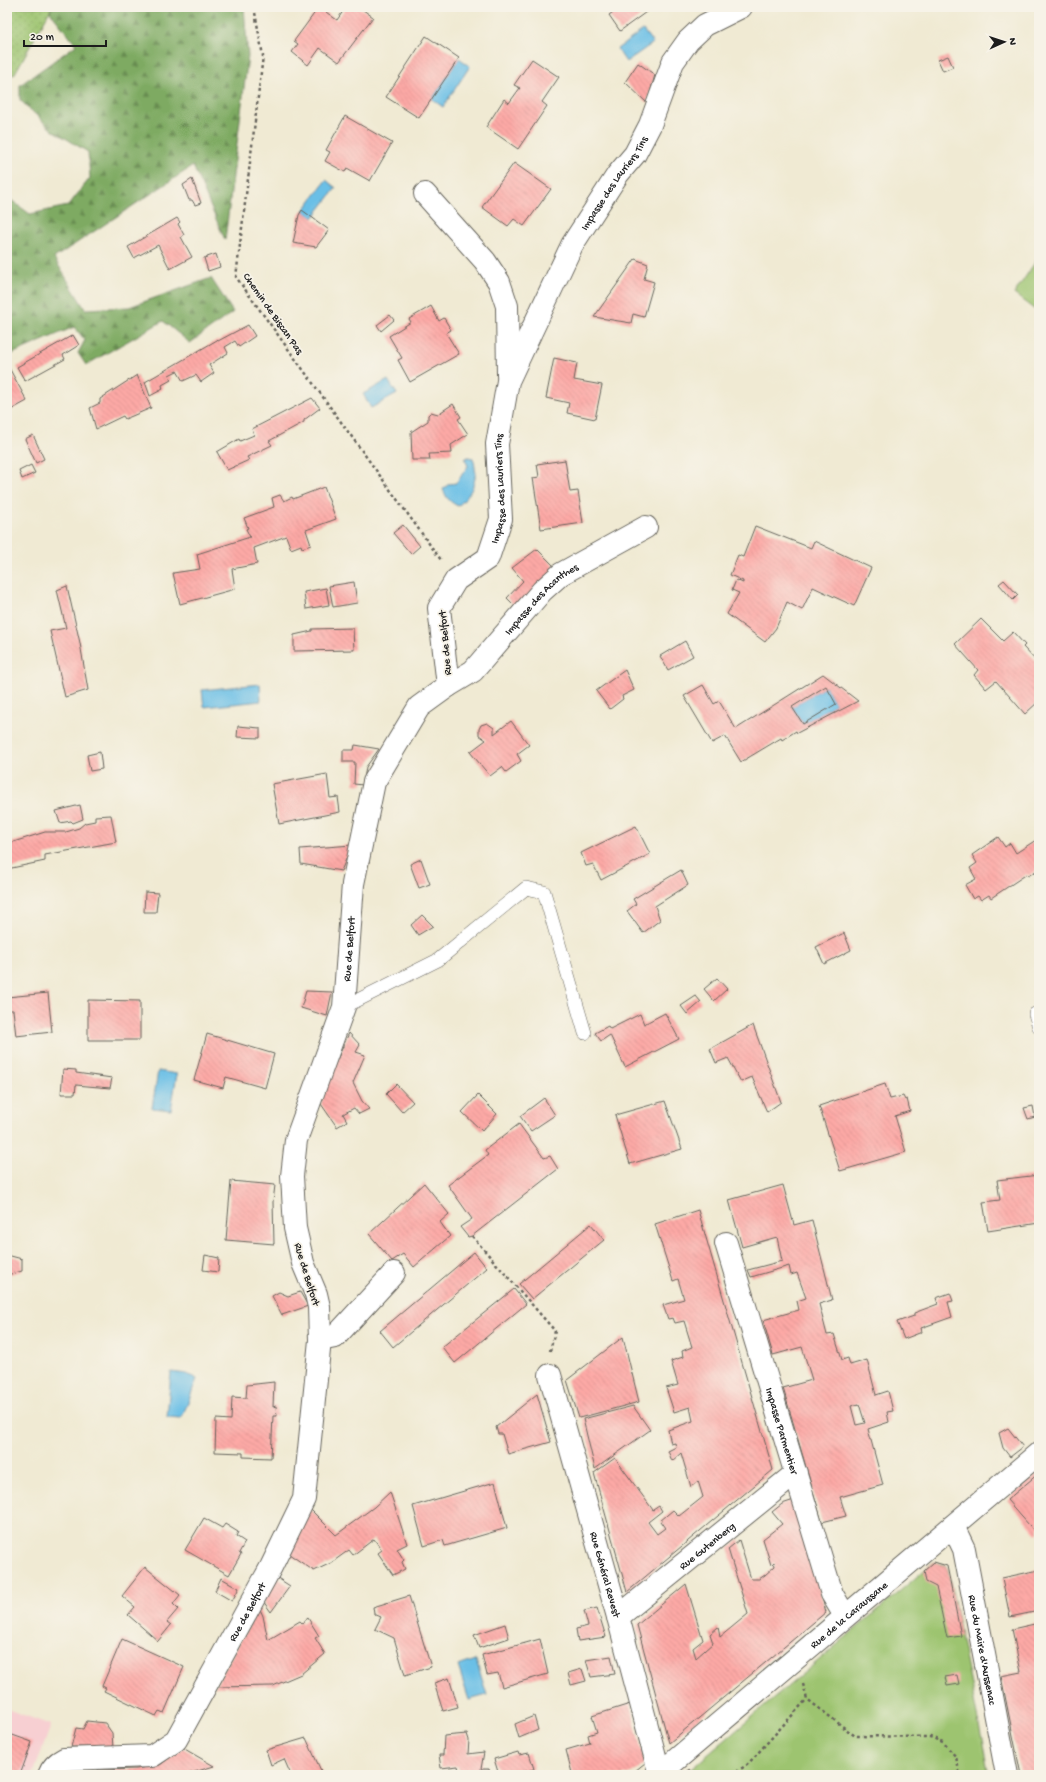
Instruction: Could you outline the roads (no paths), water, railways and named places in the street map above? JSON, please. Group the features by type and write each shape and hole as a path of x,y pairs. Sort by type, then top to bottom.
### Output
{"street":[{"name":"Impasse des Lauriers Tins","path":"508,380 572,245 618,174 635,154 650,125 673,62 688,41 710,16 741,7"},
{"name":"Impasse des Lauriers Tins","path":"425,194 485,261 499,282 507,306 508,380 497,444 501,519 488,558 456,580"},
{"name":"Impasse des Acanthes","path":"448,686 473,671 542,591 562,574 646,527"},
{"name":"Rue de Belfort","path":"49,1775 51,1768 64,1759 152,1756 176,1740 271,1567 304,1499 327,1339 317,1301 300,1251 295,1228 292,1192 292,1164 296,1140 344,1006 353,884 374,782 419,707 448,686 439,608 456,580"},
{"name":"Impasse Parmentier","path":"726,1243 832,1594 845,1616"},
{"path":"327,1339 394,1273"},
{"name":"Rue Général Revest","path":"550,1375 618,1617 659,1775"},
{"name":"Rue de la Caraussane","path":"659,1775 1039,1453"},
{"name":"Rue Gutenberg","path":"618,1617 796,1473"},
{"name":"Rue du Maire d'Aussenac","path":"953,1526 964,1549 997,1773"}],"lane":[{"path":"344,1006 438,960 526,888 544,892 585,1033"}],"water":[{"path":"643,30 653,43 626,62 617,49"},
{"path":"459,58 470,66 443,107 432,99"},
{"path":"326,180 336,188 313,218 303,211"},
{"path":"388,380 397,394 371,408 363,394"},
{"path":"468,457 473,458 475,465 475,479 468,496 458,506 445,495 443,489 449,484 456,483 468,466 465,459"},
{"path":"260,684 261,701 204,707 202,690"},
{"path":"826,686 836,704 803,724 792,707"},
{"path":"158,1071 177,1074 171,1110 152,1108"},
{"path":"171,1372 187,1374 197,1379 181,1418 167,1417"},
{"path":"476,1660 487,1695 469,1700 458,1666"}]}
